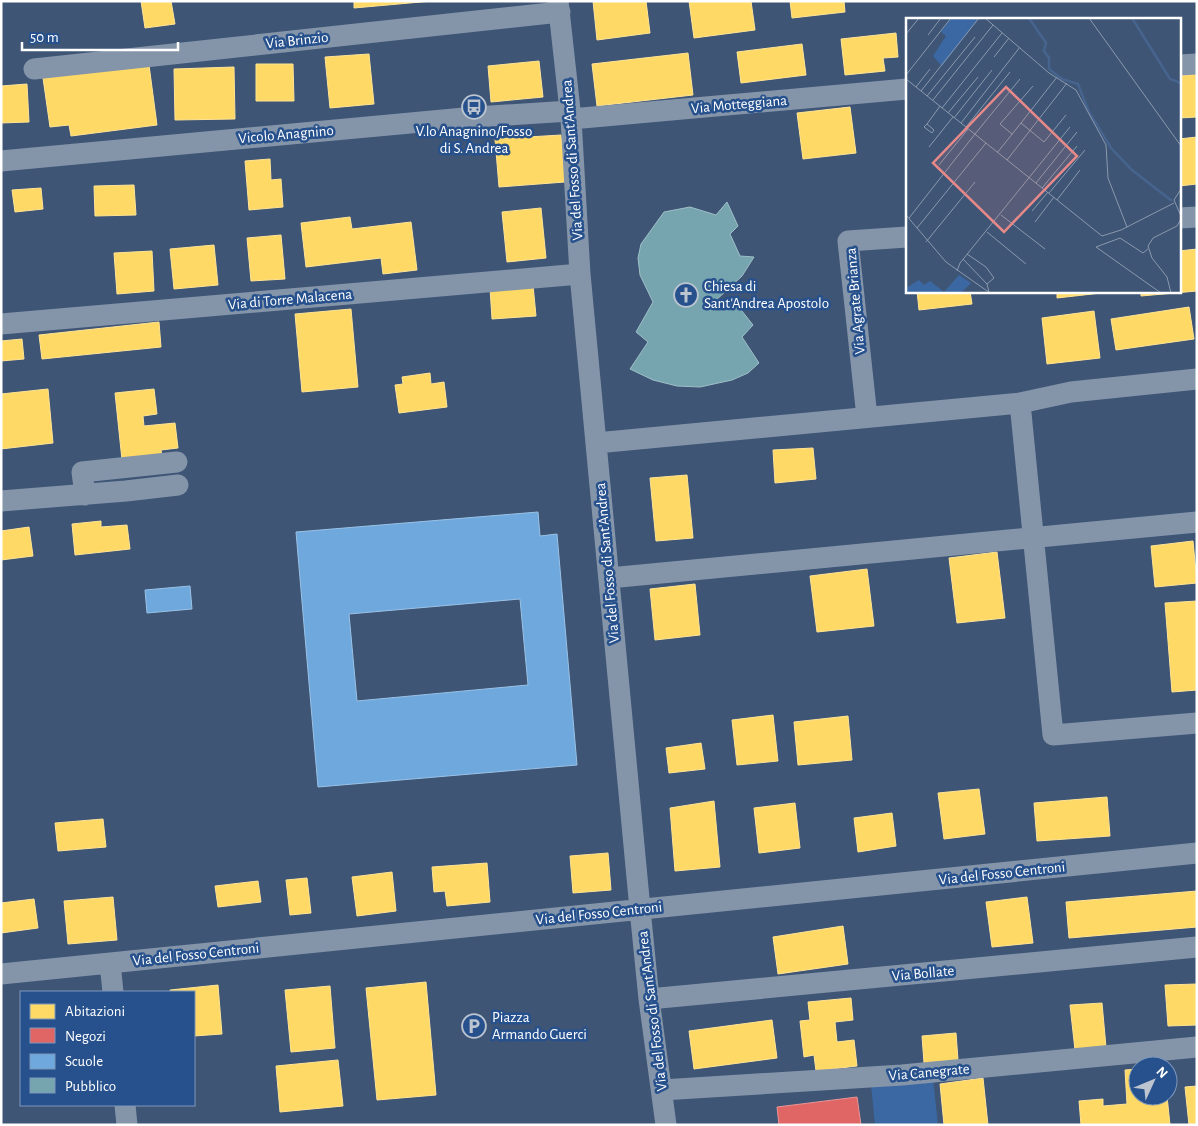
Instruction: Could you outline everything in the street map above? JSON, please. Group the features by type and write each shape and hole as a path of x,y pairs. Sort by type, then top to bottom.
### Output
{"street":[{"name":"Via Brinzio","path":"34,69 559,6"},
{"name":"Via del Fosso di Sant'Andrea","path":"559,6 570,115 580,274 608,578 649,999 666,1125"},
{"path":"1180,65 1197,64"},
{"name":"Via Motteggiana","path":"570,115 906,90"},
{"name":"Vicolo Anagnino","path":"1,161 475,117 570,115"},
{"path":"1180,218 1197,217"},
{"name":"Via Agrate Brianza","path":"867,417 848,241 906,237"},
{"name":"Via di Torre Malacena","path":"1,324 580,274"},
{"path":"596,442 1020,403 1071,392 1197,379"},
{"path":"1020,403 1052,735 1197,723"},
{"path":"85,495 82,472 177,462"},
{"path":"1,501 85,495 178,485"},
{"path":"608,578 1197,522"},
{"name":"Via del Fosso Centroni","path":"1,974 1197,853"},
{"name":"Via Bollate","path":"649,999 1197,947"},
{"path":"110,963 113,991"},
{"name":"Via Canegrate","path":"662,1090 902,1075 1197,1046"},
{"path":"125,1106 127,1125"}],"shaded area":[{"path":"933,1079 938,1125 875,1125 871,1085"}],"building: Abitazioni":[{"path":"141,1 171,1 175,24 145,28"},
{"path":"354,1 432,1 354,8"},
{"path":"593,1 646,1 650,33 597,40"},
{"path":"689,1 751,1 755,30 694,38"},
{"path":"790,1 844,1 845,12 792,18"},
{"path":"896,33 898,57 883,58 885,71 845,75 841,39"},
{"path":"802,44 806,75 741,83 737,52"},
{"path":"688,53 693,95 597,106 592,64"},
{"path":"369,54 374,104 330,108 325,57"},
{"path":"539,61 543,97 491,102 488,66"},
{"path":"256,64 293,64 294,101 256,101"},
{"path":"149,65 157,125 71,136 69,125 50,127 43,78"},
{"path":"234,67 235,119 175,120 174,69"},
{"path":"1197,74 1197,117 1180,118 1180,76"},
{"path":"27,84 29,122 1,123 1,86"},
{"path":"850,107 856,153 803,159 797,113"},
{"path":"561,135 565,182 499,187 495,139"},
{"path":"1197,137 1197,184 1180,186 1180,139"},
{"path":"270,159 271,180 281,179 283,207 249,210 245,161"},
{"path":"134,185 136,215 95,216 94,186"},
{"path":"41,188 43,209 15,212 12,190"},
{"path":"541,208 546,258 507,262 502,212"},
{"path":"350,217 352,229 411,222 417,270 383,274 381,258 306,267 301,223"},
{"path":"281,235 285,279 251,281 247,238"},
{"path":"214,245 218,285 174,289 170,249"},
{"path":"1197,249 1197,291 1141,296 1141,292 1180,292 1180,251"},
{"path":"152,251 154,291 117,294 114,253"},
{"path":"533,285 536,316 492,319 490,288"},
{"path":"917,292 970,292 972,304 919,310"},
{"path":"1057,292 1110,292 1057,298"},
{"path":"1189,307 1194,339 1116,350 1111,319"},
{"path":"351,309 358,387 302,392 295,314"},
{"path":"1094,311 1100,358 1047,364 1042,318"},
{"path":"159,322 161,347 42,359 39,335"},
{"path":"22,339 24,359 1,361 1,341"},
{"path":"430,373 431,384 444,382 447,407 399,413 395,385 403,384 402,377"},
{"path":"48,389 53,443 1,449 1,394"},
{"path":"154,389 157,414 143,416 144,426 175,423 178,448 161,450 162,456 122,460 115,393"},
{"path":"813,448 816,479 775,483 773,450"},
{"path":"687,475 693,538 656,541 650,478"},
{"path":"101,521 101,527 127,525 130,549 75,555 72,524"},
{"path":"29,527 33,556 1,560 1,531"},
{"path":"1193,541 1197,583 1155,587 1151,546"},
{"path":"997,552 1005,618 957,623 949,558"},
{"path":"867,569 874,626 817,632 810,576"},
{"path":"695,584 700,635 655,640 650,589"},
{"path":"1197,601 1197,690 1172,692 1165,603"},
{"path":"773,715 778,761 737,765 732,720"},
{"path":"848,716 852,760 798,765 794,722"},
{"path":"701,743 705,769 669,773 666,748"},
{"path":"979,789 985,834 944,839 938,793"},
{"path":"1107,797 1110,836 1037,841 1034,803"},
{"path":"714,801 720,867 675,871 670,808"},
{"path":"795,803 800,848 759,853 754,808"},
{"path":"892,813 896,846 858,852 854,818"},
{"path":"103,819 106,847 58,851 55,823"},
{"path":"608,853 611,890 573,893 570,856"},
{"path":"487,863 490,902 447,906 445,891 434,892 432,867"},
{"path":"392,872 396,911 357,916 352,877"},
{"path":"307,878 311,913 290,915 286,880"},
{"path":"258,881 261,902 218,907 215,886"},
{"path":"1197,891 1197,927 1069,938 1066,902"},
{"path":"113,897 117,940 68,944 64,901"},
{"path":"1027,897 1033,943 992,947 986,902"},
{"path":"34,899 38,928 1,933 1,903"},
{"path":"843,926 848,964 778,974 773,937"},
{"path":"426,982 436,1095 377,1100 366,988"},
{"path":"1197,984 1197,1025 1168,1026 1165,985"},
{"path":"218,985 222,1034 195,1036 195,991 170,990"},
{"path":"330,986 335,1048 291,1052 285,990"},
{"path":"851,998 853,1020 835,1022 837,1042 854,1040 857,1066 816,1071 814,1055 804,1057 800,1021 810,1020 808,1002"},
{"path":"1102,1003 1106,1047 1075,1050 1070,1005"},
{"path":"772,1020 777,1058 694,1069 689,1031"},
{"path":"956,1033 958,1060 924,1063 922,1036"},
{"path":"338,1060 343,1106 280,1112 276,1066"},
{"path":"1125,1070 1128,1070 1128,1106 1168,1106 1170,1125 1081,1125 1079,1101 1103,1099 1103,1106 1127,1104"},
{"path":"983,1078 988,1125 944,1125 940,1084"},
{"path":"1197,1086 1197,1125 1189,1125 1185,1087"}],"building: Negozi":[{"path":"857,1097 861,1125 779,1125 777,1107"}],"building: Scuole":[{"path":"538,512 540,536 557,534 577,765 318,787 296,532","holes":["520,599 528,685 357,701 349,614"]},
{"path":"190,586 192,609 147,613 145,590"}],"building: Pubblico":[{"name":"Chiesa di Sant'Andrea Apostolo","path":"727,202 738,226 730,234 740,256 754,257 742,276 714,302 720,308 734,301 753,325 742,337 759,363 748,373 732,380 700,387 677,386 653,380 630,369 648,342 636,332 653,302 640,275 638,258 641,244 664,212 690,207 716,215"}],"place":[{"name":"V.lo Anagnino/Fosso di S. Andrea","path":"474,107"},
{"name":"Chiesa di Sant'Andrea Apostolo","path":"686,295"},
{"name":"Piazza Armando Guerci","path":"474,1026"}]}
